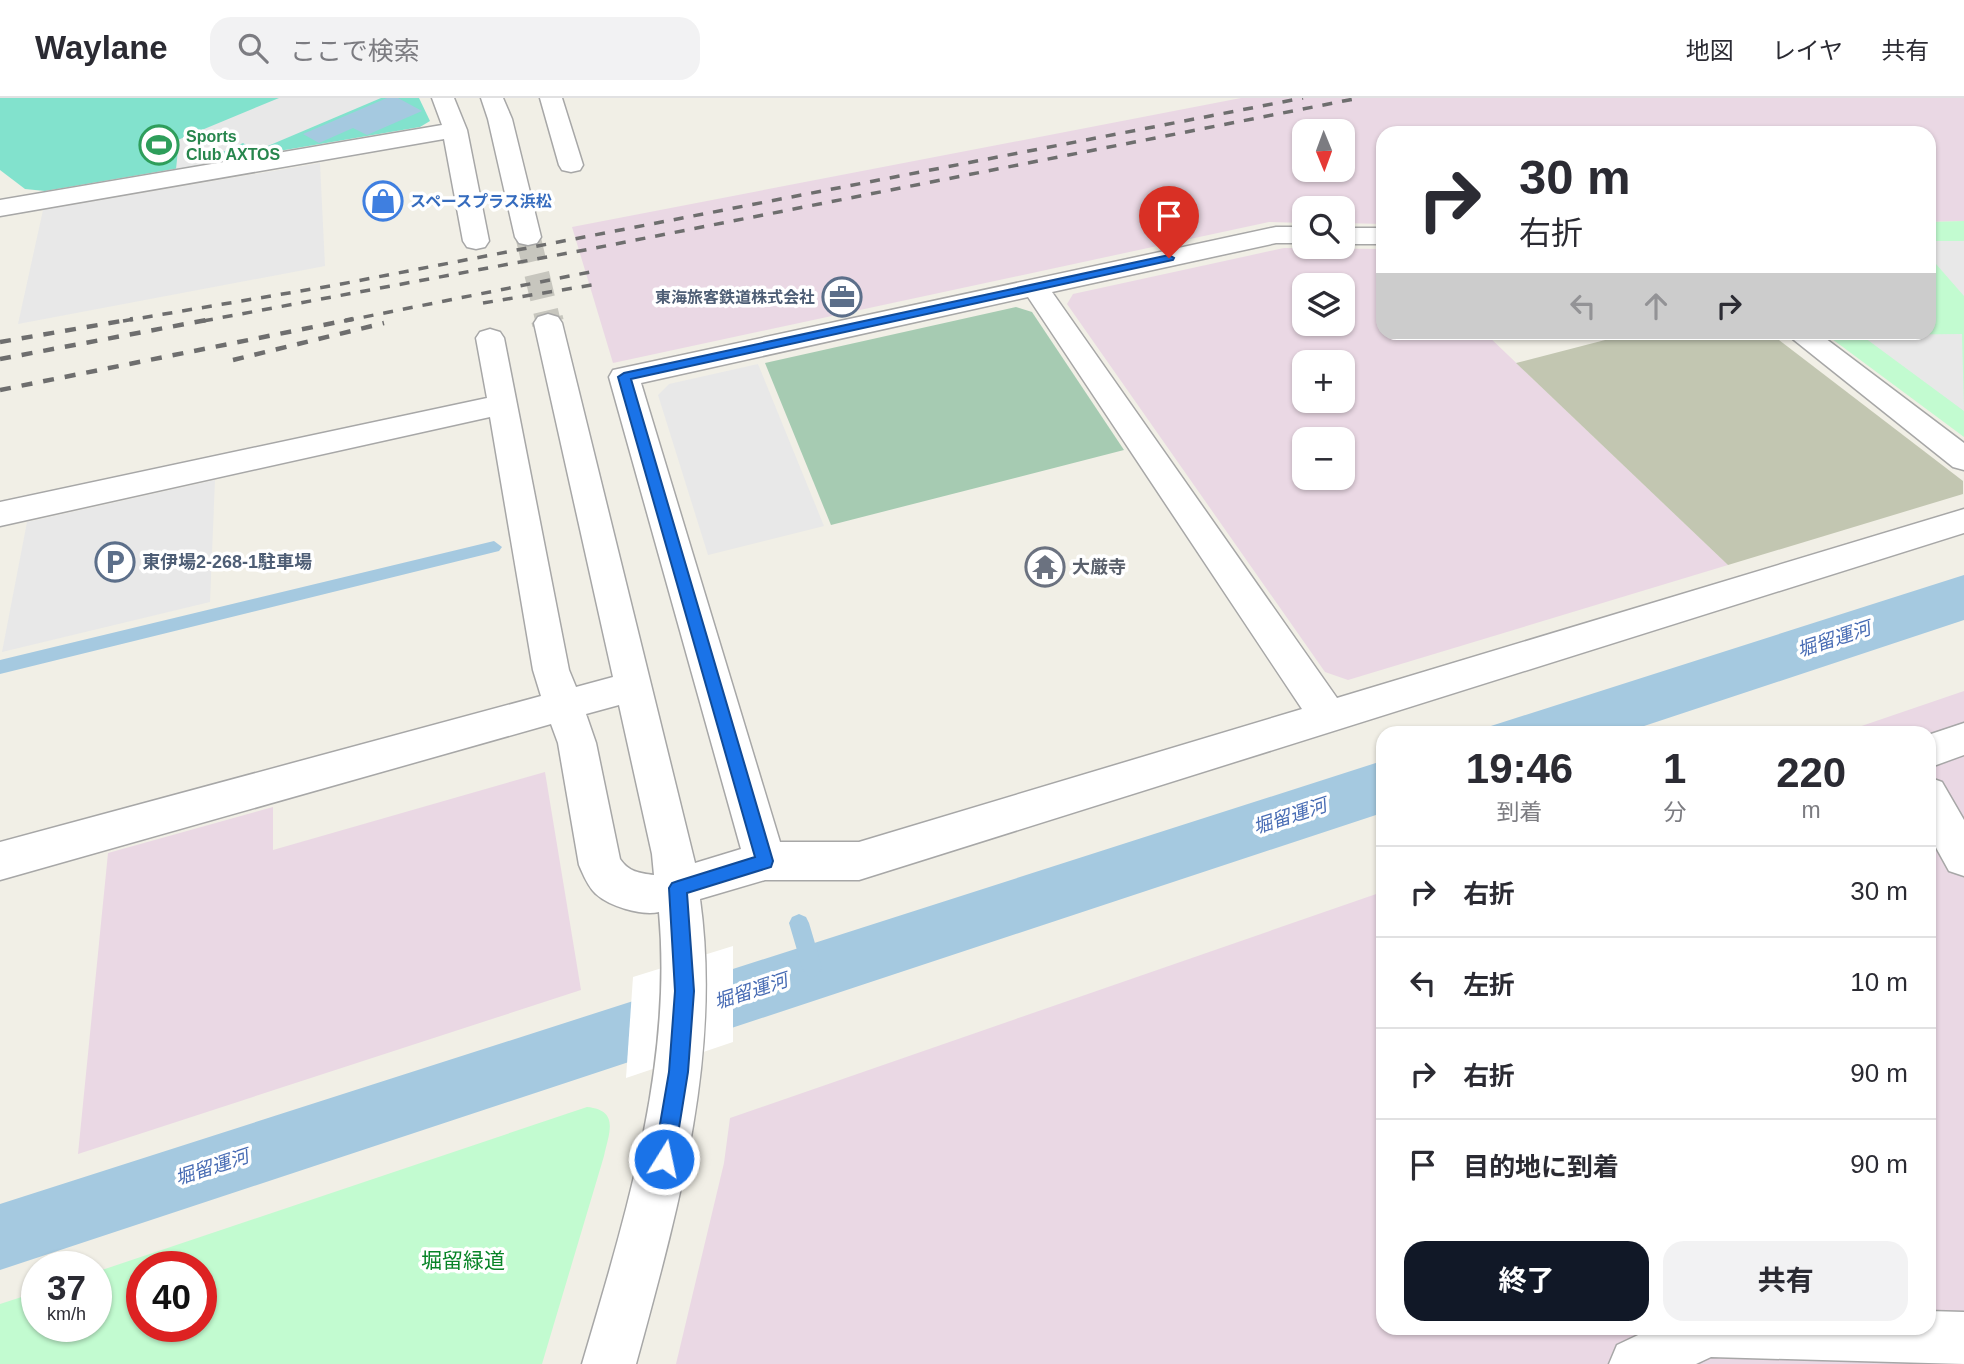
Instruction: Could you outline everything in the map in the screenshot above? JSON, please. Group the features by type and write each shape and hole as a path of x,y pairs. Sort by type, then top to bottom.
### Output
{"street":[{"path":"443,98 455,130 476,241"},
{"path":"492,98 500,119 527,237"},
{"path":"551,98 571,165"},
{"path":"4,199 196,175 455,130"},
{"path":"765,861 624,377 1276,235 1292,235"},
{"path":"1355,236 1376,236"},
{"path":"1035,287 1328,716"},
{"path":"548,323 673,853 683,961 684,991 679,1060 664,1159 609,1364"},
{"path":"490,338 551,670 577,743 600,865 611,881 631,891 654,894 765,861 859,861 1964,521"},
{"path":"1808,340 1964,459"},
{"path":"0,514 503,404"},
{"path":"0,861 634,686"},
{"path":"1936,749 1964,739"},
{"path":"1936,808 1964,858"},
{"path":"1636,1364 1698,1335"},
{"path":"1851,1335 1964,1339"}],"shaded area":[{"name":"Sports Club AXTOS","path":"0,98 419,98 430,121 420,127 45,191 25,189 0,170"},
{"path":"279,98 381,98 256,151 243,143 218,154 217,162 176,169 178,150 168,144"},
{"path":"1241,98 1964,98 1964,221 1936,222 1936,126 1376,126 1376,224 1355,223 1355,196 1292,196 1292,223 1269,222 613,363 572,227"},
{"path":"320,163 325,266 18,324 43,210"},
{"path":"1936,241 1964,241 1964,296 1936,264"},
{"path":"1284,248 1292,248 1292,259 1355,259 1355,249 1376,249 1376,340 1492,340 1728,565 1348,680 1325,672 1067,304 1073,294"},
{"path":"1936,334 1962,334 1964,411 1868,340 1936,340"},
{"path":"1605,340 1779,340 1963,481 1963,494 1728,565 1516,363"},
{"path":"758,364 824,526 708,555 658,395 669,384"},
{"name":"東伊場2-268-1駐車場","path":"215,480 210,602 2,652 27,522"},
{"path":"1964,691 1964,1364 676,1364 724,1163 730,1118 1376,894 1376,1335 1936,1335 1936,726 1862,726"},
{"path":"545,772 581,990 78,1154 108,853 273,807 273,850"}],"green space":[{"path":"1964,221 1964,437 1833,340 1936,340 1936,222"},
{"path":"1016,307 1032,312 1124,450 831,525 765,363"},
{"name":"堀留緑道","path":"587,1107 604,1113 610,1124 604,1156 542,1364 0,1364 0,1304 21,1297 21,1342 112,1342 112,1267 126,1262 126,1342 217,1342 217,1251 158,1251"}],"water":[{"path":"387,98 398,98 422,111 367,135 353,128 319,143 303,134"},
{"name":"堀留運河","path":"1964,575 1964,620 1644,726 1491,726"},
{"name":"堀留運河","path":"1376,763 1376,815 57,1251 21,1251 21,1263 0,1270 0,1204"}],"pier":[{"path":"733,946 733,1042 626,1078 633,977"}],"waterway":[{"path":"0,667 494,547"},
{"path":"799,923 812,967"}],"tunnel":[{"path":"528,237 548,321"},
{"path":"547,319 548,323"}],"railway":[{"path":"123,321 336,285 1303,98"},
{"path":"203,321 590,249 1359,98"},
{"path":"344,321 595,271"},
{"path":"483,303 598,284"},
{"path":"0,342 133,319"},
{"path":"0,359 212,319"},
{"path":"0,390 353,319"},
{"path":"233,360 384,323"}],"place":[{"name":"Sports Club AXTOS","path":"159,145"},
{"name":"スペースプラス浜松","path":"383,201"},
{"name":"東海旅客鉄道株式会社","path":"842,297"},
{"name":"東伊場2-268-1駐車場","path":"115,562"},
{"name":"大厳寺","path":"1045,567"}],"route":[{"path":"664,1159 678,1072 684,991 682,919 678,888 765,861 624,377 1169,258"}]}
